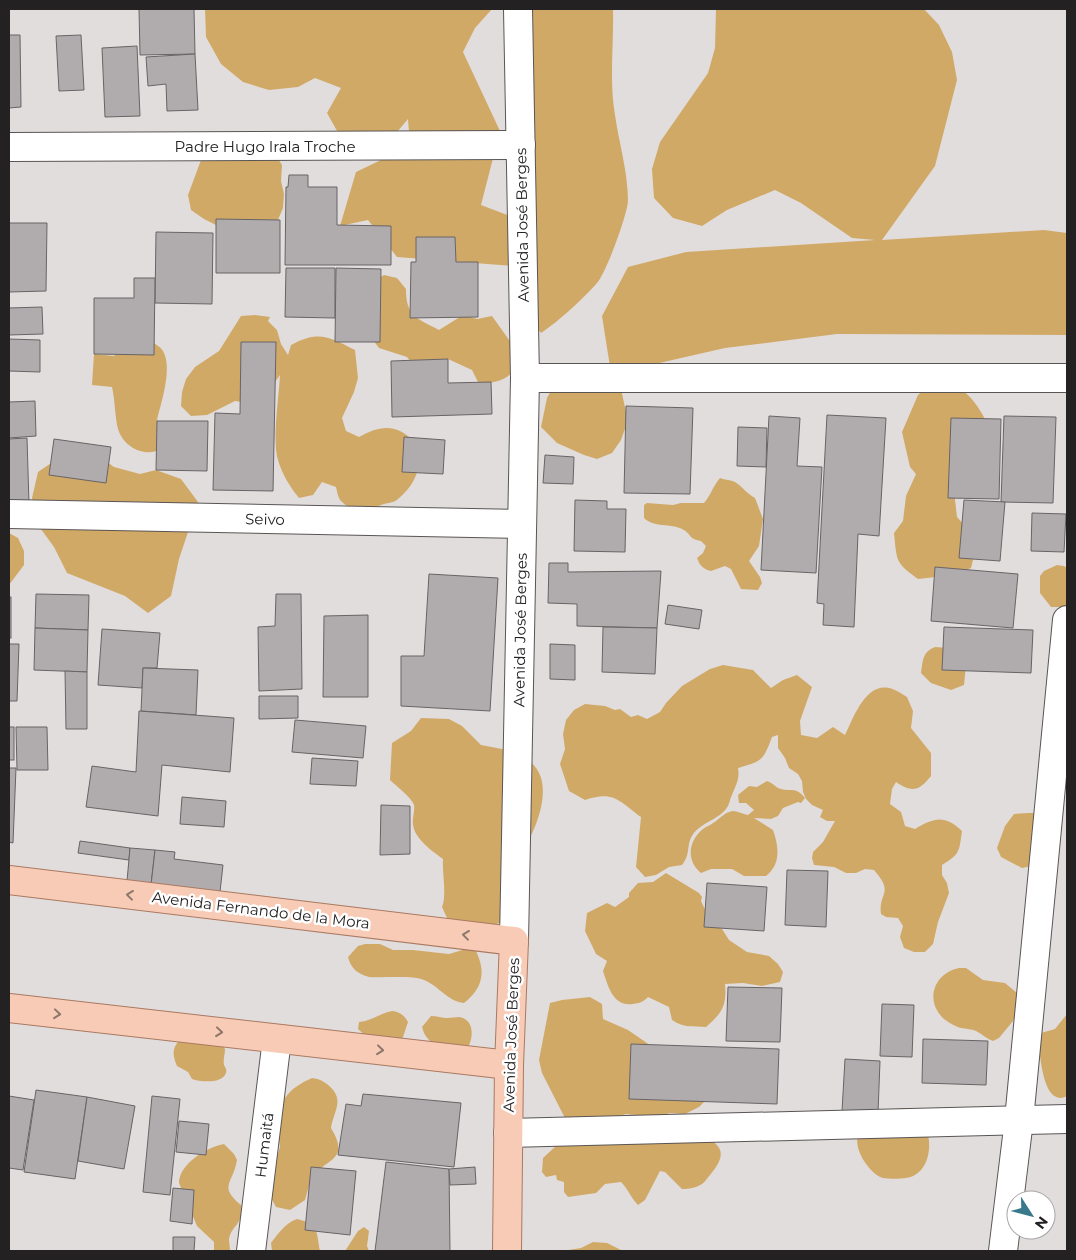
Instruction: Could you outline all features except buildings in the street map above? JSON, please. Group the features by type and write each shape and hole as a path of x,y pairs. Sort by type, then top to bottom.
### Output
{"main road":[{"name":"Avenida Fernando de la Mora","path":"9,880 514,941"},
{"name":"Avenida José Berges","path":"508,1251 509,1064 514,941"},
{"path":"9,1008 509,1064"}],"street":[{"name":"Avenida José Berges","path":"514,941 524,378 518,9"},
{"name":"Padre Hugo Irala Troche","path":"9,147 521,145"},
{"path":"524,378 1067,378"},
{"name":"Seivo","path":"9,514 522,524"},
{"path":"1004,1251 1019,1120 1067,620"},
{"name":"Humaitá","path":"251,1251 277,1039"},
{"path":"508,1133 1067,1119"}],"shaded area":[{"path":"205,9 492,9 475,28 463,52 500,131 481,205 510,216 510,9 613,9 613,102 625,168 628,201 616,244 606,268 597,283 570,310 541,333 524,311 513,266 397,257 368,220 340,226 356,172 410,146 408,119 392,138 341,138 327,113 341,88 315,78 298,87 269,90 243,82 221,64 206,37"},
{"path":"716,9 924,9 939,25 952,52 957,80 935,166 882,240 1044,230 1067,233 1067,335 837,334 725,348 611,374 620,384 626,412 626,426 621,440 612,453 597,459 557,443 541,427 547,398 553,387 574,365 588,363 601,365 611,373 602,316 628,267 686,252 875,240 852,238 801,203 775,190 727,210 702,226 673,218 654,198 652,169 660,142 708,73 715,48"},
{"path":"204,152 274,152 282,165 281,181 284,194 283,208 277,222 242,238 204,219 191,210 188,195"},
{"path":"384,275 397,278 406,289 408,306 414,316 439,330 463,315 477,319 492,316 517,351 518,366 510,375 501,380 479,384 472,370 448,359 425,379 407,357 379,348 370,336 372,282"},
{"path":"241,316 270,317 268,321 277,330 281,344 288,355 291,345 301,340 317,337 331,339 355,350 358,378 342,418 346,431 359,437 380,428 397,430 411,439 419,456 419,465 412,484 397,500 362,509 351,508 341,501 336,487 322,482 313,495 299,498 284,475 276,452 280,375 264,397 249,403 235,401 207,415 191,416 181,406 182,392 186,379 195,367 219,351"},
{"path":"151,341 163,351 167,367 167,376 157,420 173,433 165,446 159,450 145,452 131,447 121,436 117,425 112,387 92,385 94,354 114,356 125,346"},
{"path":"928,386 962,390 976,404 989,426 955,488 957,517 965,526 975,552 971,568 953,575 918,579 901,565 897,556 894,533 903,521 906,496 916,474 910,467 902,432 918,395"},
{"path":"92,451 114,467 140,474 156,470 181,479 198,502 179,559 171,596 148,613 125,596 67,573 54,547 38,525 32,498 38,472 60,457"},
{"path":"720,478 735,482 755,498 763,519 759,546 749,561 762,583 758,590 741,589 731,569 725,566 711,571 702,567 697,558 703,553 706,546 701,541 692,538 685,531 677,527 652,523 644,518 644,505 647,503 673,505 704,503"},
{"path":"9,533 18,538 24,551 24,565 9,585"},
{"path":"1057,565 1067,568 1067,607 1051,607 1040,593 1040,576 1044,571"},
{"path":"935,647 948,648 966,665 964,685 951,690 931,683 921,673 925,654"},
{"path":"723,665 753,670 771,688 783,680 797,675 812,687 800,721 801,735 817,738 833,727 845,735 861,704 873,691 889,688 907,697 913,711 911,728 931,753 931,776 923,785 915,789 907,788 896,782 892,789 890,804 901,812 905,826 915,829 934,820 945,820 962,831 958,852 942,865 942,875 947,883 949,893 938,922 933,944 925,952 914,952 904,948 900,937 903,926 898,918 886,917 881,914 885,889 884,884 874,870 865,869 856,873 846,873 834,867 814,865 813,852 823,842 835,821 827,821 820,817 823,810 812,805 806,799 802,781 798,774 789,768 778,748 778,735 772,737 761,759 738,768 737,782 728,806 720,815 700,827 692,836 687,857 682,865 669,867 656,875 645,877 636,867 641,817 616,799 603,796 585,800 569,791 560,764 565,749 563,734 566,720 574,710 585,704 605,706 615,710 620,709 631,717 638,715 647,719 660,712 682,686 710,669"},
{"path":"421,718 449,719 462,726 481,745 523,753 535,766 540,775 543,793 542,804 532,834 523,850 530,855 529,872 509,920 490,926 447,918 442,907 444,897 443,859 417,835 413,825 413,802 390,780 392,743 411,731"},
{"path":"767,781 778,788 795,790 805,798 801,803 798,802 783,808 778,816 771,819 754,818 773,830 775,836 777,855 771,871 766,876 744,876 732,869 711,869 701,873 696,868 691,857 694,839 704,828 725,814 735,811 748,815 754,810 746,803 739,803 738,795 749,786 757,787"},
{"path":"1041,813 1037,865 1022,868 1001,857 997,848 1005,826 1014,814"},
{"path":"666,873 699,893 712,924 722,929 729,940 747,952 769,956 778,964 783,972 780,982 762,986 743,983 725,984 724,1004 720,1013 706,1027 676,1023 672,1020 669,1007 648,997 641,1002 633,1004 626,1004 616,999 609,989 603,971 607,961 596,954 585,931 587,913 607,903 615,907 629,897 629,893 638,883 653,882"},
{"path":"380,944 393,950 449,954 469,948 476,951 481,966 481,979 475,992 464,1003 458,1002 419,978 369,977 356,970 351,965 348,957 358,946"},
{"path":"966,968 983,980 1005,983 1017,993 1020,1000 1019,1007 1013,1021 999,1038 993,1041 974,1030 957,1027 944,1019 938,1012 933,996 938,982 950,971"},
{"path":"590,997 602,1004 603,1019 628,1030 663,1054 710,1096 699,1107 685,1114 670,1113 655,1117 626,1114 612,1118 568,1124 542,1073 539,1060 550,1003"},
{"path":"392,1011 402,1014 408,1022 399,1043 368,1038 358,1029 359,1022"},
{"path":"1067,1014 1067,1096 1059,1098 1052,1094 1047,1087 1041,1065 1038,1038 1041,1033 1055,1029"},
{"path":"431,1016 459,1017 468,1021 472,1034 468,1047 440,1046 429,1040 422,1027"},
{"path":"184,1036 216,1038 225,1049 224,1065 226,1073 224,1077 216,1081 196,1080 192,1079 188,1072 177,1066 174,1049"},
{"path":"312,1078 327,1084 336,1095 337,1105 331,1128 337,1139 337,1154 316,1173 310,1183 305,1200 290,1210 276,1207 270,1196 280,1147 276,1113 291,1091"},
{"path":"907,1108 918,1115 928,1135 929,1146 928,1157 923,1167 916,1174 898,1179 883,1178 872,1171 862,1158 857,1144 860,1132 867,1124 880,1115 894,1109"},
{"path":"556,1140 712,1141 720,1149 721,1153 719,1162 704,1182 692,1188 682,1189 665,1172 660,1171 645,1200 638,1205 621,1182 605,1184 596,1193 568,1197 564,1192 564,1182 557,1180 556,1175 546,1177 542,1172 543,1158 556,1146"},
{"path":"224,1144 237,1160 229,1189 234,1199 241,1205 241,1217 230,1234 230,1251 214,1251 214,1242 197,1226 179,1183 180,1176 189,1163 202,1153"},
{"path":"297,1219 313,1226 317,1233 320,1251 272,1251 271,1243 276,1236 285,1226"},
{"path":"364,1227 369,1231 367,1246 369,1251 345,1251 358,1231"},
{"path":"593,1242 607,1243 623,1251 562,1251 581,1248"}]}
